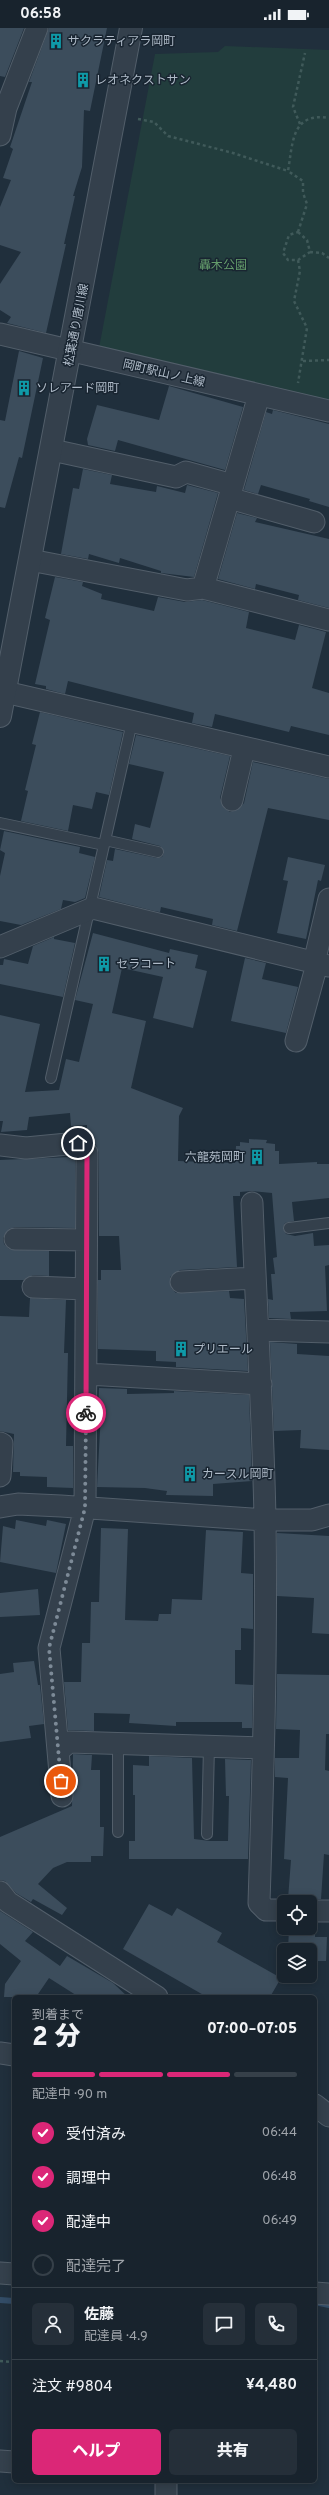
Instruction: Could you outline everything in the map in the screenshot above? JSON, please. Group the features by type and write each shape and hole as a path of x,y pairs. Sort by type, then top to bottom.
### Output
{"street":[{"path":"0,135 6,108 37,28"},
{"name":"松葉通り唐川線","path":"0,716 52,450 131,28"},
{"name":"岡町駅山ノ上線","path":"0,336 71,350 329,411"},
{"path":"203,588 260,395"},
{"path":"52,450 176,477 186,472 231,492 314,522"},
{"path":"30,560 187,590 203,588 329,620"},
{"path":"5,692 244,749 329,767"},
{"path":"232,800 244,749"},
{"path":"296,1041 320,964 329,899"},
{"path":"0,947 94,908 320,964"},
{"path":"0,1145 26,1148 78,1143 87,1153 87,1374 85,1508 49,1648 62,1796"},
{"path":"252,1203 259,1330 265,1520 263,1748 259,1903 266,1910 277,1910"},
{"path":"15,1239 86,1240"},
{"path":"181,1282 255,1278"},
{"path":"33,1287 86,1289"},
{"path":"259,1330 329,1332"},
{"path":"87,1374 261,1384"},
{"path":"0,1443 2,1444 0,1476"},
{"path":"0,1507 18,1504 265,1520 312,1520 329,1515"},
{"path":"58,1751 70,1742 263,1748"},
{"path":"0,1892 8,1902 153,1995"},
{"path":"317,1911 329,1911"},
{"path":"0,2053 12,2055"},
{"path":"317,2107 329,2116"},
{"path":"0,2273 12,2274"},
{"path":"317,2293 329,2294"},
{"path":"0,2461 12,2462"},
{"path":"166,2483 166,2495"}],"lane":[{"path":"51,1078 132,722"},
{"path":"0,823 158,852"},
{"path":"289,1228 329,1223"},
{"path":"118,1744 118,1832"},
{"path":"207,1834 209,1746"}],"path":[{"path":"300,124 293,107 304,53"},
{"path":"288,171 295,132 300,124 309,118 329,118"},
{"path":"138,119 154,122 168,136 233,153 288,171 303,180 303,193 307,204 298,232"},
{"path":"298,232 307,240 310,252"},
{"path":"298,232 289,235 283,253 288,260 298,260 310,252 322,253 329,258"},
{"path":"294,403 303,361 303,347 307,328 294,301 300,271 298,260"},
{"path":"303,361 329,360"},
{"path":"0,2361 12,2362"}],"green space":[{"name":"轟木公園","path":"225,46 329,50 329,400 99,348 155,54 218,52"}],"building":[{"path":"0,28 24,28 5,77 0,76"},
{"path":"49,28 107,28 90,111 84,110 82,167 73,196 75,196 64,244 66,244 46,333 7,323 11,317 0,310 0,284 21,252 0,245 0,207 11,180 3,178 13,149 10,147 32,82 29,82"},
{"path":"19,351 43,358 22,458 19,457 5,508 0,507 0,420 5,421"},
{"path":"169,386 243,407 225,470 118,440 115,451 88,445 87,439 97,405 159,420"},
{"path":"273,410 329,424 329,507 309,501 310,499 261,485 258,494 244,490 266,412 272,414"},
{"path":"83,469 112,475 110,484 156,492 157,486 185,493 187,485 218,493 194,577 161,573 161,571 120,558 119,563 89,554 88,559 61,554 73,488 79,489"},
{"path":"237,513 257,518 255,522 329,539 329,608 298,600 299,595 256,584 255,589 218,579"},
{"path":"55,577 83,582 82,586 102,594 101,599 154,611 158,597 185,602 202,600 249,612 246,628 295,640 299,625 326,632 312,688 329,693 329,735 291,726 289,732 215,714 212,727 192,723 194,713 68,681 65,694 46,689 46,686 35,684 50,620 45,618"},
{"path":"40,712 123,732 109,795 96,792 92,809 73,805 68,831 21,821 28,791 25,790 36,745 32,744"},
{"path":"136,735 230,756 220,798 224,808 230,812 240,808 244,803 253,762 329,779 329,820 268,808 237,931 212,925 213,919 161,907 160,912 154,911 99,897 107,860 113,861 115,849 157,858 162,857 164,853 160,846 132,839 135,824 150,828 164,772 129,764"},
{"path":"4,831 80,847 79,853 95,857 85,898 75,902 63,900 61,909 21,925 0,921 0,876 5,853 0,850"},
{"path":"288,857 325,865 321,881 318,880 306,939 277,933 288,881 283,880"},
{"path":"93,933 169,953 170,949 198,955 195,968 207,971 193,1028 153,1018 163,977 122,968 112,1013 146,1021 131,1088 183,1108 179,1116 178,1161 235,1163 236,1146 240,1146 240,1142 249,1143 249,1139 267,1140 266,1143 275,1144 275,1151 279,1151 279,1164 317,1162 317,1164 329,1164 329,1198 292,1202 294,1221 285,1223 283,1228 286,1234 295,1236 313,1233 314,1246 329,1245 329,1265 325,1266 327,1311 290,1312 291,1319 269,1318 268,1299 273,1300 271,1274 275,1274 273,1258 277,1257 272,1193 251,1191 240,1192 240,1196 233,1196 237,1267 180,1270 170,1277 171,1288 176,1293 229,1291 230,1298 244,1299 248,1371 176,1367 176,1362 156,1361 156,1351 98,1349 98,1280 101,1280 101,1270 121,1270 119,1236 99,1236 99,1153 96,1145 87,1135 87,1125 71,1126 70,1113 29,1117 27,1130 1,1132 3,1121 0,1121 0,1015 40,1024 25,1092 59,1090 66,1059 79,1062 93,1004 75,1000"},
{"path":"54,937 54,939 75,943 63,997 0,984 0,965 3,965 4,959 28,964 33,946"},
{"path":"245,958 266,963 262,979 298,987 286,1033 231,1021"},
{"path":"75,1158 75,1228 15,1227 9,1229 3,1238 4,1244 9,1249 49,1251 49,1276 33,1275 24,1280 0,1280 0,1160"},
{"path":"30,1298 66,1300 64,1353 68,1353 66,1446 73,1446 73,1488 47,1487 47,1477 20,1476 20,1472 13,1472 14,1434 0,1431 0,1316 29,1317"},
{"path":"270,1342 297,1344 297,1354 329,1356 329,1450 300,1448 301,1430 274,1431"},
{"path":"99,1388 127,1389 127,1394 174,1393 174,1391 249,1395 252,1481 213,1484 213,1496 166,1495 167,1491 145,1488 97,1487 101,1412 98,1412"},
{"path":"16,1520 46,1526 47,1520 66,1524 56,1573 0,1562 3,1526 15,1529"},
{"path":"101,1528 128,1529 125,1620 158,1621 159,1614 171,1614 172,1599 202,1600 206,1530 243,1532 241,1573 253,1574 253,1629 241,1628 241,1650 235,1650 235,1684 253,1685 252,1728 242,1728 242,1722 176,1722 176,1726 129,1723 130,1714 94,1713 94,1731 68,1730 64,1682 81,1682 82,1643 90,1643 91,1602 99,1602"},
{"path":"277,1533 329,1536 329,1634 312,1633 314,1598 277,1596"},
{"path":"38,1589 40,1615 0,1617 0,1593"},
{"path":"34,1661 38,1685 40,1685 44,1724 29,1726 31,1738 0,1742 0,1674 14,1672 13,1663"},
{"path":"277,1674 329,1675 329,1734 326,1734 325,1770 329,1771 329,1855 324,1854 321,1899 317,1899 317,1895 288,1895 291,1860 284,1859 288,1778 275,1777 275,1758 299,1758 300,1730 276,1729"},
{"path":"73,1754 92,1755 91,1770 100,1770 100,1827 104,1827 103,1856 91,1856 91,1862 67,1862 53,1868 38,1884 67,1908 62,1915 33,1899 31,1902 16,1893 5,1881 0,1880 0,1837 72,1806"},
{"path":"149,1756 192,1758 194,1839 210,1841 228,1841 229,1796 226,1796 225,1759 251,1760 248,1859 129,1859 129,1841 135,1841 135,1795 133,1795 133,1765 149,1766"},
{"path":"149,1904 172,1916 177,1908 222,1933 217,1942 277,1976 278,1983 271,1995 204,1995 123,1949"},
{"path":"0,1911 33,1932 25,1941 60,1966 67,1956 113,1983 126,1995 76,1995 49,1978 37,1995 12,1995 12,1997 4,1997 5,1984 21,1961 0,1944"},
{"path":"289,1935 315,1935 315,1937 327,1937 326,1961 317,1961 317,1943 288,1943"}],"waterway":[{"path":"0,2300 12,2301"},
{"path":"317,2302 329,2305"}],"way so far":[{"path":"61,1781 49,1648 85,1508 86,1413"}],"place":[{"name":"サクラティアラ岡町","path":"56,41"},
{"name":"レオネクストサン","path":"83,80"},
{"name":"ソレアード岡町","path":"24,388"},
{"name":"セラコート","path":"104,964"},
{"name":"六龍苑岡町","path":"257,1157"},
{"name":"プリエール","path":"181,1349"},
{"name":"カースル岡町","path":"190,1474"}],"route":[{"path":"78,1143 87,1153 86,1413"}]}
